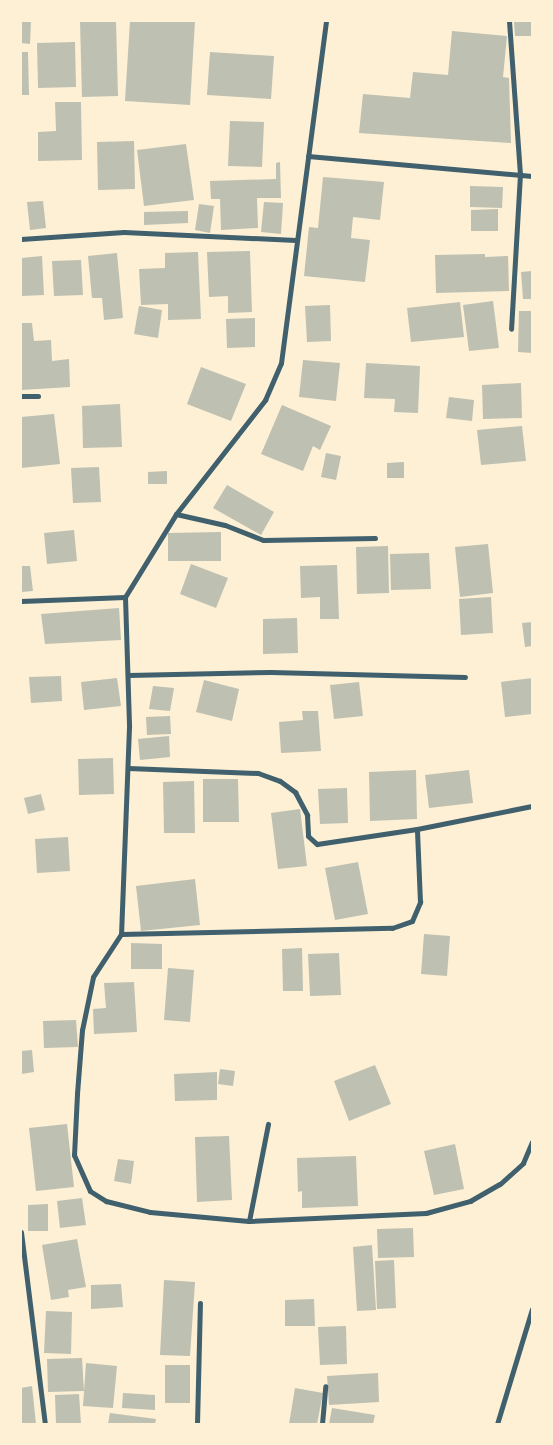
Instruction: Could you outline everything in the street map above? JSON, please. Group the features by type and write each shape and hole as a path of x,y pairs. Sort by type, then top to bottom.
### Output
{"street":[{"path":"326,21 280,363 266,400 176,514 125,598 128,675 128,768 121,934 93,977 87,1001 76,1104 74,1155 79,1170 90,1191 106,1201 150,1212 249,1221 426,1213 470,1201 500,1184 523,1163 532,1142"},
{"path":"509,21 520,174 511,329"},
{"path":"308,156 532,176"},
{"path":"21,239 124,232 296,240"},
{"path":"21,396 38,396"},
{"path":"176,514 226,525 262,540 375,538"},
{"path":"21,601 125,598"},
{"path":"128,675 271,672 465,677"},
{"path":"128,768 258,773 280,781 295,792 307,815 308,836 317,844 417,829 532,806"},
{"path":"121,934 392,928 412,920 420,902 417,829"},
{"path":"249,1221 268,1124"},
{"path":"528,1150 532,1157"},
{"path":"21,1232 45,1424"},
{"path":"197,1424 200,1303"},
{"path":"497,1424 532,1309"},
{"path":"322,1424 325,1386"}],"building":[{"path":"21,21 31,21 30,44 21,43"},
{"path":"80,21 116,21 118,96 82,97"},
{"path":"130,21 195,21 190,105 125,101"},
{"path":"514,21 532,21 532,36 515,36"},
{"path":"452,31 507,36 503,77 509,78 511,143 359,133 363,94 410,98 413,72 448,75"},
{"path":"75,42 76,87 38,88 37,43"},
{"path":"21,52 28,52 29,95 21,95"},
{"path":"210,52 274,56 271,99 207,95"},
{"path":"55,102 81,102 82,160 38,161 38,132 56,131"},
{"path":"230,121 264,122 262,167 228,166"},
{"path":"134,141 135,189 98,190 97,142"},
{"path":"186,144 194,200 144,206 137,150"},
{"path":"280,162 281,198 257,198 258,228 221,230 220,199 211,199 210,181 276,179 276,163"},
{"path":"323,177 384,182 380,220 353,217 351,238 370,240 365,282 304,276 309,227 318,228"},
{"path":"470,186 503,187 502,208 470,207"},
{"path":"43,201 46,228 30,230 27,202"},
{"path":"264,202 283,203 281,234 261,232"},
{"path":"199,204 214,206 210,233 195,230"},
{"path":"498,209 498,231 471,231 471,210"},
{"path":"188,211 188,223 144,225 144,212"},
{"path":"250,251 252,312 228,313 228,296 209,297 207,252"},
{"path":"198,252 201,319 168,320 168,304 141,305 139,269 165,268 165,253"},
{"path":"117,253 123,318 104,320 102,298 92,298 88,256"},
{"path":"485,254 485,257 508,256 509,291 436,293 435,255"},
{"path":"42,256 44,295 21,296 21,258"},
{"path":"81,260 83,295 54,296 52,261"},
{"path":"532,271 532,299 523,299 521,272"},
{"path":"493,301 499,348 469,351 463,305"},
{"path":"460,302 464,337 411,342 407,308"},
{"path":"330,305 331,341 307,342 305,306"},
{"path":"139,306 162,310 158,338 134,334"},
{"path":"519,311 532,311 532,353 518,352"},
{"path":"255,318 255,347 227,348 226,319"},
{"path":"21,323 32,323 34,341 51,340 52,361 69,359 70,387 21,390"},
{"path":"303,360 340,363 336,401 299,397"},
{"path":"366,363 420,366 418,413 394,412 395,399 364,398"},
{"path":"201,367 246,384 231,421 187,404"},
{"path":"521,383 522,418 483,419 482,385"},
{"path":"449,397 474,400 472,421 446,418"},
{"path":"120,404 122,447 83,448 82,406"},
{"path":"282,405 331,426 320,450 313,446 303,471 261,454"},
{"path":"54,414 60,464 21,468 21,417"},
{"path":"522,426 526,461 481,465 477,430"},
{"path":"326,453 341,456 336,480 321,477"},
{"path":"404,462 404,478 387,478 387,463"},
{"path":"99,467 101,502 73,503 71,468"},
{"path":"167,471 167,484 148,484 148,472"},
{"path":"227,485 274,512 261,535 213,508"},
{"path":"74,530 77,561 47,564 44,533"},
{"path":"221,532 221,561 168,561 168,533"},
{"path":"488,544 493,593 460,597 455,547"},
{"path":"388,546 389,593 357,594 356,547"},
{"path":"429,553 431,589 391,590 390,554"},
{"path":"191,564 228,578 216,608 180,594"},
{"path":"337,565 339,619 320,619 320,597 301,598 300,566"},
{"path":"21,566 30,566 33,591 21,592"},
{"path":"491,597 493,633 461,635 459,599"},
{"path":"119,608 121,640 45,644 41,614"},
{"path":"297,618 298,653 263,654 263,619"},
{"path":"532,622 532,646 525,647 522,623"},
{"path":"61,676 62,701 31,703 29,677"},
{"path":"117,678 121,706 84,710 81,682"},
{"path":"532,678 532,714 505,717 501,682"},
{"path":"204,680 239,689 232,721 196,712"},
{"path":"359,682 363,716 334,719 330,685"},
{"path":"153,686 174,688 170,711 149,709"},
{"path":"302,711 318,711 321,751 281,753 279,722 303,720"},
{"path":"170,716 171,734 147,735 146,717"},
{"path":"169,736 170,757 140,760 138,739"},
{"path":"113,758 114,794 79,795 78,759"},
{"path":"416,770 417,819 370,821 369,772"},
{"path":"469,770 473,803 429,808 425,775"},
{"path":"203,779 238,779 239,822 203,822"},
{"path":"194,781 195,833 164,833 163,782"},
{"path":"347,788 348,823 320,824 318,789"},
{"path":"41,794 45,810 28,814 24,798"},
{"path":"300,809 307,866 278,869 271,813"},
{"path":"68,837 70,871 37,873 35,839"},
{"path":"358,862 368,914 335,920 325,868"},
{"path":"195,879 200,925 141,931 136,886"},
{"path":"424,934 450,936 447,976 421,974"},
{"path":"131,943 162,944 162,969 131,969"},
{"path":"302,948 303,991 283,991 282,949"},
{"path":"339,953 341,995 310,996 308,954"},
{"path":"168,968 194,970 190,1022 164,1020"},
{"path":"134,982 137,1032 94,1034 93,1009 106,1008 104,983"},
{"path":"76,1020 78,1047 44,1048 43,1021"},
{"path":"32,1050 34,1072 21,1074 21,1051"},
{"path":"375,1065 391,1104 349,1121 334,1081"},
{"path":"220,1069 235,1071 233,1086 218,1084"},
{"path":"217,1072 217,1100 175,1101 174,1074"},
{"path":"67,1124 74,1187 36,1191 29,1128"},
{"path":"229,1136 232,1200 197,1202 195,1137"},
{"path":"455,1144 464,1189 434,1195 424,1151"},
{"path":"356,1156 358,1206 302,1208 302,1191 298,1192 297,1158"},
{"path":"118,1159 134,1161 131,1184 114,1181"},
{"path":"82,1198 86,1225 60,1228 57,1201"},
{"path":"48,1204 48,1231 28,1231 28,1205"},
{"path":"413,1228 414,1257 378,1258 377,1229"},
{"path":"77,1239 86,1287 68,1290 69,1297 51,1300 42,1245"},
{"path":"372,1245 376,1310 357,1311 353,1247"},
{"path":"394,1260 396,1308 377,1309 375,1261"},
{"path":"164,1280 195,1282 190,1356 160,1355"},
{"path":"121,1284 123,1307 91,1309 91,1285"},
{"path":"314,1299 315,1326 285,1326 285,1300"},
{"path":"46,1311 72,1312 71,1354 44,1353"},
{"path":"346,1326 347,1364 320,1365 318,1327"},
{"path":"82,1358 84,1391 48,1392 47,1359"},
{"path":"86,1363 117,1366 113,1408 83,1406"},
{"path":"165,1365 190,1365 190,1403 165,1403"},
{"path":"378,1373 379,1402 329,1405 327,1376"},
{"path":"32,1386 36,1424 21,1424 21,1388"},
{"path":"295,1388 323,1393 317,1424 289,1424"},
{"path":"123,1393 155,1395 155,1410 122,1408"},
{"path":"79,1394 81,1424 56,1424 55,1395"},
{"path":"332,1408 375,1415 373,1424 329,1424"},
{"path":"110,1413 156,1419 155,1424 108,1424"}]}
